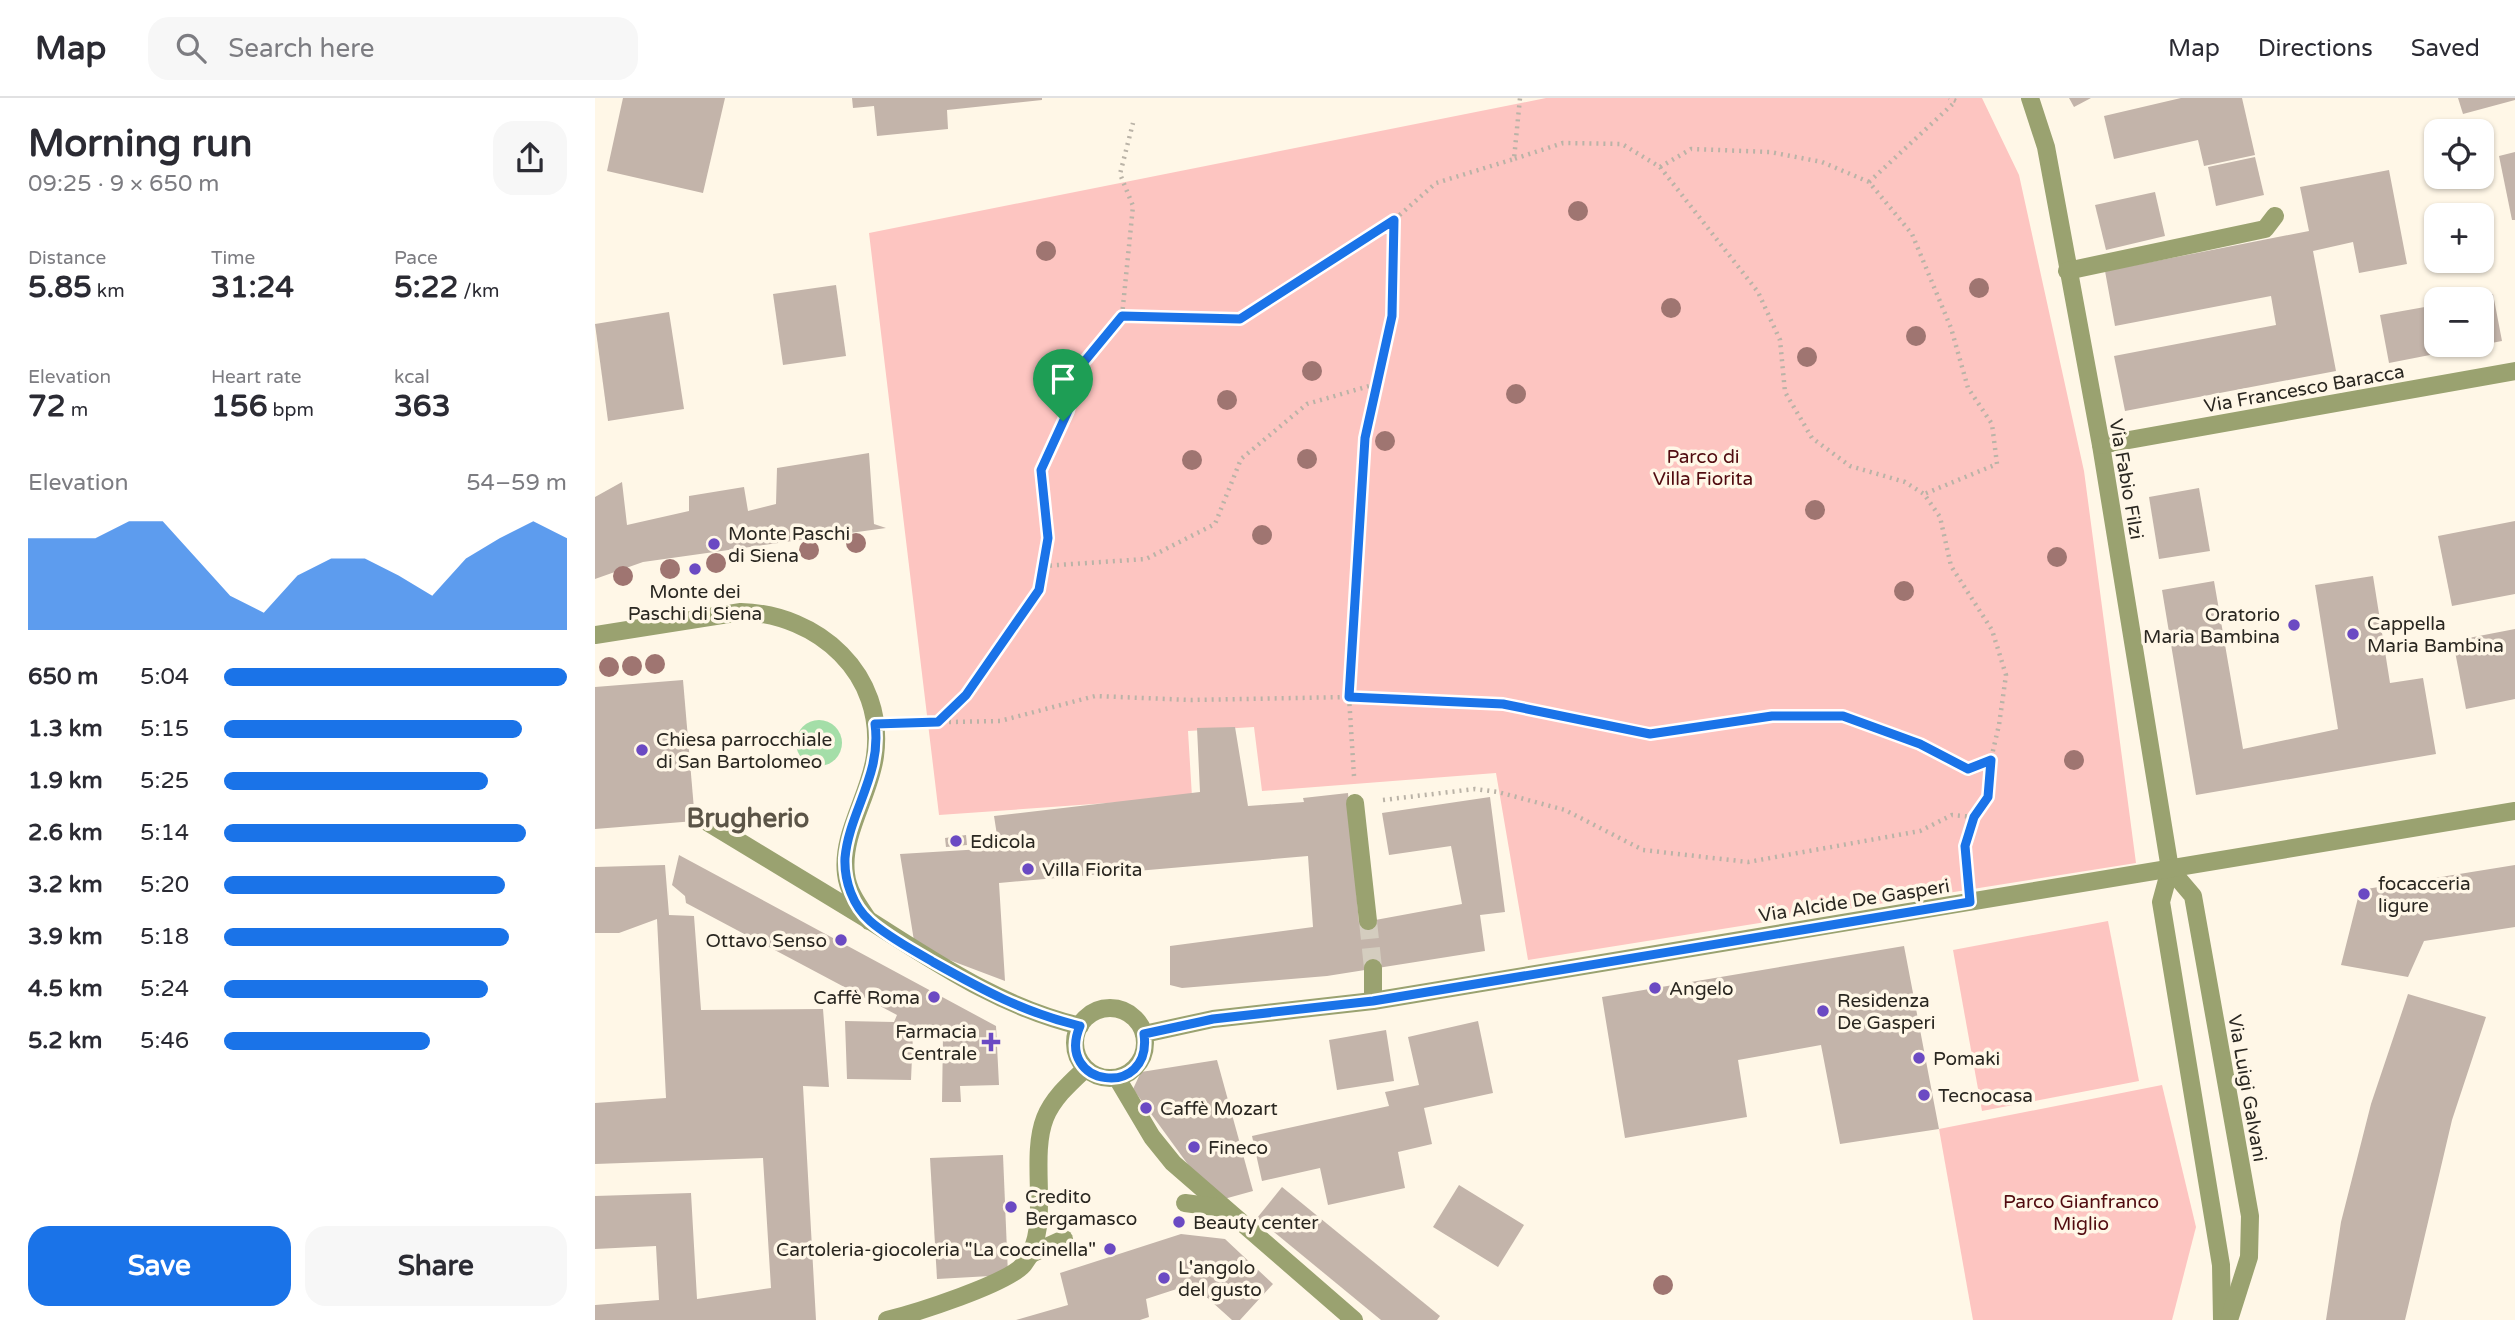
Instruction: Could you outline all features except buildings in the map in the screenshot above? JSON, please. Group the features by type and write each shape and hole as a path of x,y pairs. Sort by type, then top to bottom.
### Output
{"street":[{"name":"Via Fabio Filzi","path":"2030,98 2046,147 2101,446 2170,869"},
{"path":"2067,271 2265,229 2275,216"},
{"name":"Via Francesco Baracca","path":"2101,446 2515,371"},
{"path":"595,635 741,612 783,617 823,637 848,662 863,684 875,724 872,770 845,859 849,888 869,921"},
{"path":"1355,803 1368,922"},
{"name":"Via Alcide De Gasperi","path":"1144,1034 1198,1021 1373,1001 2515,811"},
{"path":"694,814 914,951 1024,1010 1080,1026"},
{"path":"2170,869 2161,902 2221,1265 2222,1320"},
{"name":"Via Luigi Galvani","path":"2170,869 2193,897 2250,1216 2249,1257 2229,1320"},
{"path":"1373,968 1373,1001"},
{"path":"1108,1008 1131,1015 1144,1034 1145,1045 1137,1066 1117,1078 1105,1079 1085,1069 1075,1048 1080,1026 1087,1017 1108,1008"},
{"path":"887,1320 917,1316 1008,1276 1024,1265 1031,1254 1037,1225 1039,1151 1045,1117 1059,1094 1085,1069"},
{"path":"1117,1078 1164,1152 1223,1208 1354,1320"},
{"path":"1185,1203 1223,1208"},
{"path":"1031,1254 1065,1239"}],"path":[{"path":"1514,159 1520,98"},
{"path":"1869,182 1956,102 1949,98"},
{"path":"938,722 966,695 1039,590 1048,538 1041,470 1068,411 1079,368 1122,316 1133,206 1120,174 1133,123"},
{"path":"1122,316 1240,319 1394,220 1436,183 1563,143 1622,144 1660,167 1758,292 1780,340 1785,392 1812,438 1850,466 1905,482 1924,494 1940,517 1951,566 1993,630 2006,675 2000,725 1991,760 1988,797 1974,817 1965,846 1970,902"},
{"path":"1660,167 1691,149 1770,152 1822,162 1869,182 1912,234 1951,328 1968,388 1992,425 1997,464 1924,494"},
{"path":"1394,220 1392,316 1365,438 1349,697 1355,803 1475,789 1497,792 1565,810 1643,850 1748,862 1920,831 1952,814 1974,817"},
{"path":"1043,566 1146,559 1215,524 1241,459 1307,404 1377,384"},
{"path":"875,724 1000,720 1095,696 1191,700 1349,697 1503,704 1650,734 1772,716 1843,716 1920,744 1968,769 1991,760"}],"green space":[{"name":"Parco di Villa Fiorita","path":"1546,98 1982,98 2019,175 2084,471 2136,863 1528,960 1496,773 1262,791 1254,727 1188,731 1192,797 939,815 869,233"},
{"path":"2108,921 2139,1081 1982,1111 1953,950"},
{"name":"Parco Gianfranco Miglio","path":"2162,1085 2196,1227 2172,1320 1973,1320 1939,1129"}],"shaded area":[{"path":"819,720 835,727 842,743 835,759 819,766 803,759 796,743 803,727"}],"tunnel":[{"path":"1368,921 1373,968"}],"place":[{"name":"Monte Paschi di Siena","path":"714,544"},
{"name":"Monte dei Paschi di Siena","path":"695,569"},
{"name":"Oratorio Maria Bambina","path":"2294,625"},
{"name":"Cappella Maria Bambina","path":"2353,634"},
{"name":"Chiesa parrocchiale di San Bartolomeo","path":"642,750"},
{"name":"Edicola","path":"956,841"},
{"name":"Villa Fiorita","path":"1028,869"},
{"name":"focacceria ligure","path":"2364,894"},
{"name":"Ottavo Senso","path":"841,940"},
{"name":"Angelo","path":"1655,988"},
{"name":"Caffè Roma","path":"934,997"},
{"name":"Residenza De Gasperi","path":"1823,1011"},
{"name":"Farmacia Centrale","path":"991,1042"},
{"name":"Pomaki","path":"1919,1058"},
{"name":"Tecnocasa","path":"1924,1095"},
{"name":"Caffè Mozart","path":"1146,1108"},
{"name":"Fineco","path":"1194,1147"},
{"name":"Credito Bergamasco","path":"1011,1207"},
{"name":"Beauty center","path":"1179,1222"},
{"name":"Cartoleria-giocoleria \"La coccinella\"","path":"1110,1249"},
{"name":"L'angolo del gusto","path":"1164,1278"}],"district":[{"name":"Brugherio","path":"748,818"}],"route":[{"path":"1394,220 1392,316 1365,438 1349,697 1503,704 1650,734 1772,716 1843,716 1920,744 1968,769 1991,760 1988,797 1974,817 1965,846 1970,902 1373,1001 1183,1024 1144,1034 1143,1056 1128,1074 1105,1079 1094,1075 1085,1069 1078,1059 1075,1036 1080,1026 1037,1015 994,997 914,951 869,921 849,888 845,859 872,770 877,734 875,724 938,722 966,695 1039,590 1048,538 1041,470 1063,421 1079,368 1122,316 1240,319 1394,220"}]}
